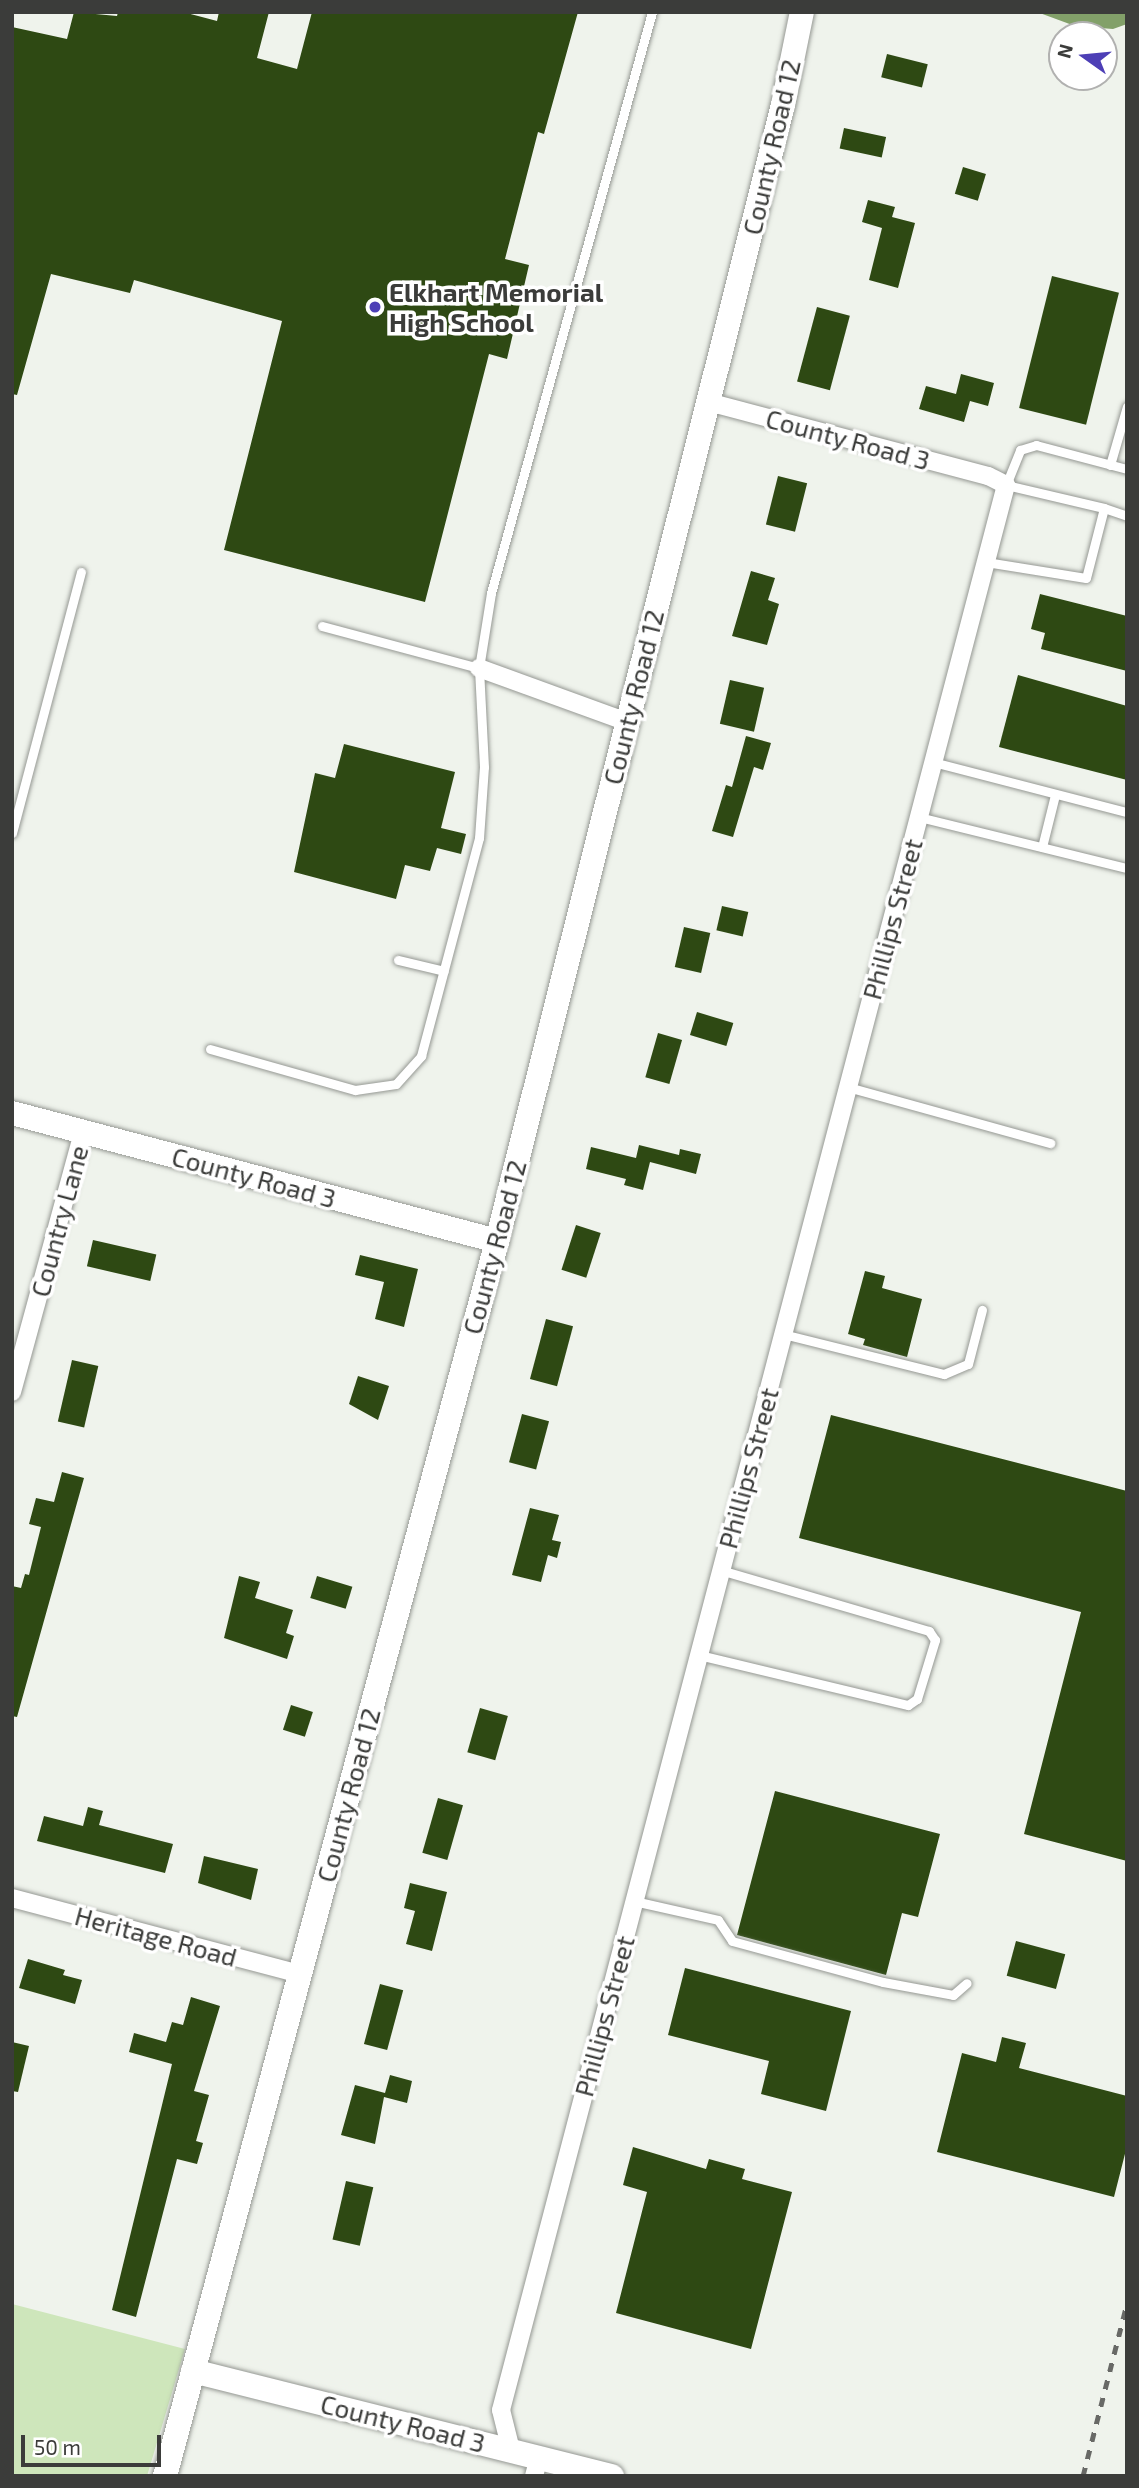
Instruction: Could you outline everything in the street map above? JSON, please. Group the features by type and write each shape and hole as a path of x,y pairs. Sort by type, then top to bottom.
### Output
{"main road":[{"name":"County Road 12","path":"164,2476 497,1241 783,105 802,12"},
{"name":"County Road 3","path":"12,1113 497,1241"},
{"name":"County Road 3","path":"193,2371 511,2450 536,2466 612,2476"}],"street":[{"name":"County Road 3","path":"708,402 988,476 1006,485"},
{"name":"Phillips Street","path":"511,2450 501,2410 1006,485"},
{"path":"479,668 627,722"},
{"name":"Country Lane","path":"12,1392 83,1132"},
{"name":"Heritage Road","path":"12,1898 299,1974"}],"lane":[{"path":"210,1049 355,1090 396,1084 421,1056 479,838 484,767 479,668 491,593 652,12"},
{"path":"1111,466 1127,406"},
{"name":"Phillips Street","path":"1006,485 1020,450 1036,445 1127,469"},
{"path":"1006,485 1127,516"},
{"path":"986,562 1086,578 1104,508"},
{"path":"12,833 81,572"},
{"path":"322,626 479,668"},
{"path":"933,762 1127,812"},
{"path":"1042,847 1055,794"},
{"path":"919,817 1127,868"},
{"path":"398,960 444,971"},
{"path":"848,1087 1050,1143"},
{"path":"783,1335 944,1374 968,1364 982,1310"},
{"path":"699,1655 908,1705 917,1699 934,1640 929,1631 721,1570"},
{"path":"634,1900 718,1920 732,1941 883,1982 953,1995 967,1983"}],"shaded area":[{"path":"1037,12 1127,12 1127,24 1118,27 1118,21 1061,21"},
{"path":"12,2304 185,2349 147,2476 12,2476"}],"building":[{"name":"Elkhart Memorial High School","path":"74,12 117,16 118,12 183,12 217,21 219,12 269,12 257,58 297,69 312,12 578,12 544,134 538,132 505,259 529,265 507,359 489,354 425,602 224,550 282,321 134,280 130,293 51,274 17,395 12,394 12,27 67,39"},
{"path":"887,54 928,64 922,87 881,77"},
{"path":"844,128 886,137 882,157 840,149"},
{"path":"963,167 986,174 978,201 955,194"},
{"path":"868,200 895,207 892,217 915,223 898,288 869,280 882,228 862,222"},
{"path":"1052,276 1119,293 1086,425 1019,408"},
{"path":"817,307 850,316 830,390 797,381"},
{"path":"961,374 994,383 988,406 970,401 964,422 919,409 926,386 956,394"},
{"path":"778,476 807,483 795,532 766,525"},
{"path":"751,571 775,578 768,600 779,604 767,645 732,636"},
{"path":"1040,594 1127,616 1127,671 1041,649 1045,633 1031,629"},
{"path":"1018,675 1127,706 1127,780 999,747"},
{"path":"730,680 764,688 754,732 720,724"},
{"path":"746,736 771,743 763,770 754,767 733,837 712,831 726,785 732,787"},
{"path":"344,744 455,772 441,828 466,834 461,854 437,848 430,871 405,865 396,899 294,872 315,773 335,778"},
{"path":"722,906 748,912 743,936 716,930"},
{"path":"684,927 710,933 701,973 675,967"},
{"path":"697,1012 733,1023 726,1046 690,1035"},
{"path":"658,1033 682,1040 669,1084 645,1077"},
{"path":"639,1145 679,1155 680,1149 701,1154 696,1174 650,1162 643,1190 624,1185 626,1179 586,1169 591,1147 636,1158"},
{"path":"576,1225 601,1233 586,1278 561,1270"},
{"path":"93,1240 156,1255 150,1281 87,1266"},
{"path":"360,1255 418,1269 404,1327 375,1319 384,1282 355,1275"},
{"path":"865,1271 885,1276 882,1288 922,1299 907,1357 863,1345 865,1339 848,1334"},
{"path":"546,1319 573,1326 557,1386 530,1379"},
{"path":"72,1360 98,1366 84,1427 58,1421"},
{"path":"358,1376 389,1386 378,1420 349,1404"},
{"path":"522,1414 549,1421 536,1470 509,1462"},
{"path":"831,1415 1127,1491 1127,1861 1024,1834 1081,1612 799,1538"},
{"path":"62,1472 84,1478 17,1717 12,1716 12,1586 21,1588 25,1574 29,1575 41,1527 29,1524 36,1498 54,1502"},
{"path":"530,1508 559,1515 552,1540 561,1542 557,1558 548,1555 541,1582 512,1575"},
{"path":"239,1576 260,1582 255,1598 293,1610 286,1633 294,1636 287,1659 224,1638"},
{"path":"317,1576 352,1587 346,1609 310,1598"},
{"path":"291,1705 313,1712 305,1737 283,1730"},
{"path":"480,1708 508,1716 495,1760 467,1752"},
{"path":"775,1791 940,1834 918,1917 902,1913 886,1975 737,1935"},
{"path":"438,1798 463,1805 447,1860 422,1853"},
{"path":"88,1807 103,1811 99,1825 173,1844 165,1873 37,1841 44,1816 83,1826"},
{"path":"204,1856 258,1869 251,1900 198,1883"},
{"path":"410,1883 447,1892 432,1951 406,1944 415,1911 404,1908"},
{"path":"1016,1941 1065,1954 1056,1989 1007,1976"},
{"path":"28,1959 65,1970 63,1975 82,1980 75,2004 19,1988"},
{"path":"685,1968 851,2011 826,2111 761,2094 769,2061 668,2035"},
{"path":"380,1984 403,1990 387,2050 364,2044"},
{"path":"191,1997 220,2006 194,2091 209,2095 196,2141 203,2143 197,2164 177,2159 136,2317 112,2310 172,2064 129,2052 134,2033 166,2042 172,2022 183,2025"},
{"path":"1002,2037 1026,2043 1019,2068 1127,2096 1127,2146 1114,2197 937,2152 962,2053 996,2062"},
{"path":"12,2042 29,2046 18,2092 12,2091"},
{"path":"390,2075 412,2081 407,2103 384,2097 375,2144 341,2135 355,2085 385,2093"},
{"path":"633,2147 706,2169 709,2159 745,2169 742,2179 792,2192 751,2349 616,2313 647,2192 623,2185"},
{"path":"346,2181 373,2187 360,2246 333,2239"}],"railway":[{"path":"1083,2476 1127,2304"}],"place":[{"name":"Elkhart Memorial High School","path":"375,307"}]}
